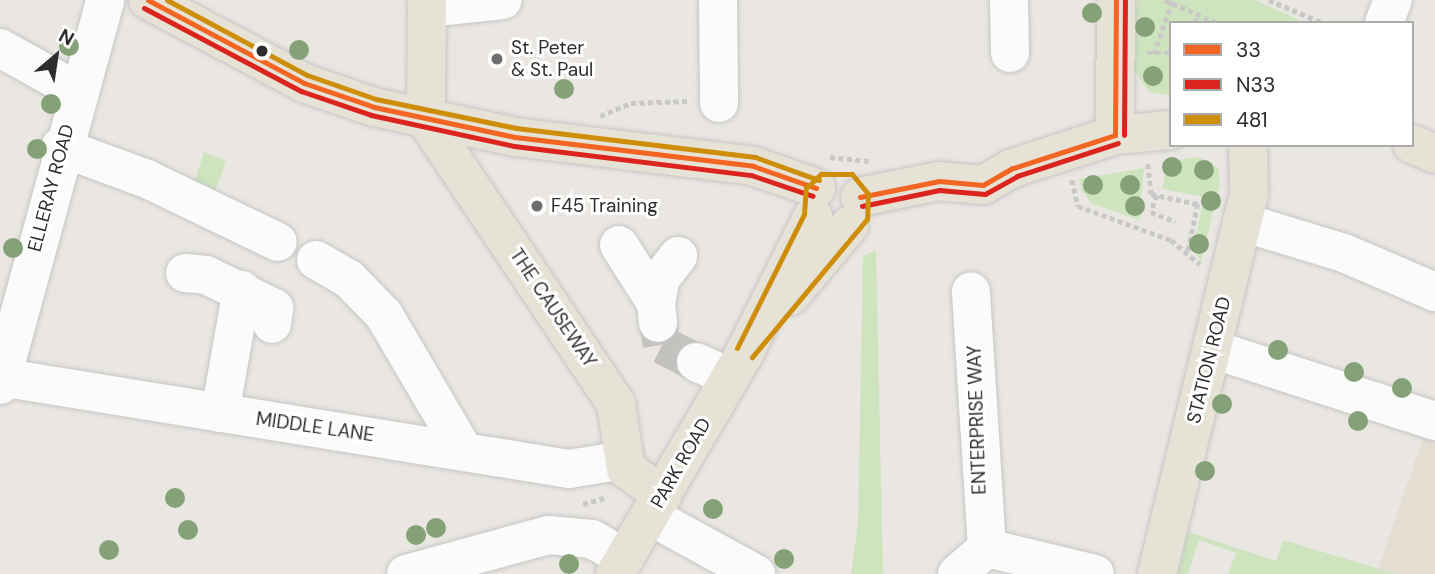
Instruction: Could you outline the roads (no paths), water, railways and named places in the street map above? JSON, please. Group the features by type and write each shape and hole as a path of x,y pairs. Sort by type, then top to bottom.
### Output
{"main road":[{"path":"148,0 304,83 426,120 555,142 753,166 814,202 831,230 852,217 939,181 961,167 1061,167 1115,135 1169,130"},
{"path":"1115,135 1116,0"},
{"path":"426,120 427,4"},
{"name":"THE CAUSEWAY","path":"426,120 616,404 624,460"},
{"path":"1414,145 1435,154"},
{"name":"STATION ROAD","path":"1157,574 1242,222 1248,147"},
{"name":"PARK ROAD","path":"620,566 657,505 724,364 814,202"},
{"name":"PARK ROAD","path":"724,364 852,217"},
{"path":"624,460 631,476 657,505"}],"street":[{"name":"ELLERAY ROAD","path":"3,381 60,148 105,0"},
{"path":"427,4 503,0"},
{"path":"718,0 719,103"},
{"path":"1009,0 1010,53"},
{"path":"1385,21 1392,0"},
{"path":"0,48 77,91"},
{"path":"60,148 147,179 278,242"},
{"path":"1242,222 1344,253 1435,292"},
{"path":"620,245 657,313 661,278 678,256"},
{"path":"316,260 350,279 409,330 462,448"},
{"path":"185,273 242,290 274,308 272,324"},
{"path":"220,414 242,290"},
{"name":"ENTERPRISE WAY","path":"971,290 987,548"},
{"path":"1212,349 1435,421"},
{"name":"MIDDLE LANE","path":"3,381 462,448 581,470 624,460"},
{"path":"657,505 756,574"},
{"path":"407,574 549,535 592,539 620,566"},
{"path":"957,574 987,548 1095,574"}],"tunnel":[{"path":"658,323 662,345 696,362"}],"place":[{"name":"St. Peter & St. Paul","path":"497,59"},
{"name":"F45 Training","path":"537,206"}]}
